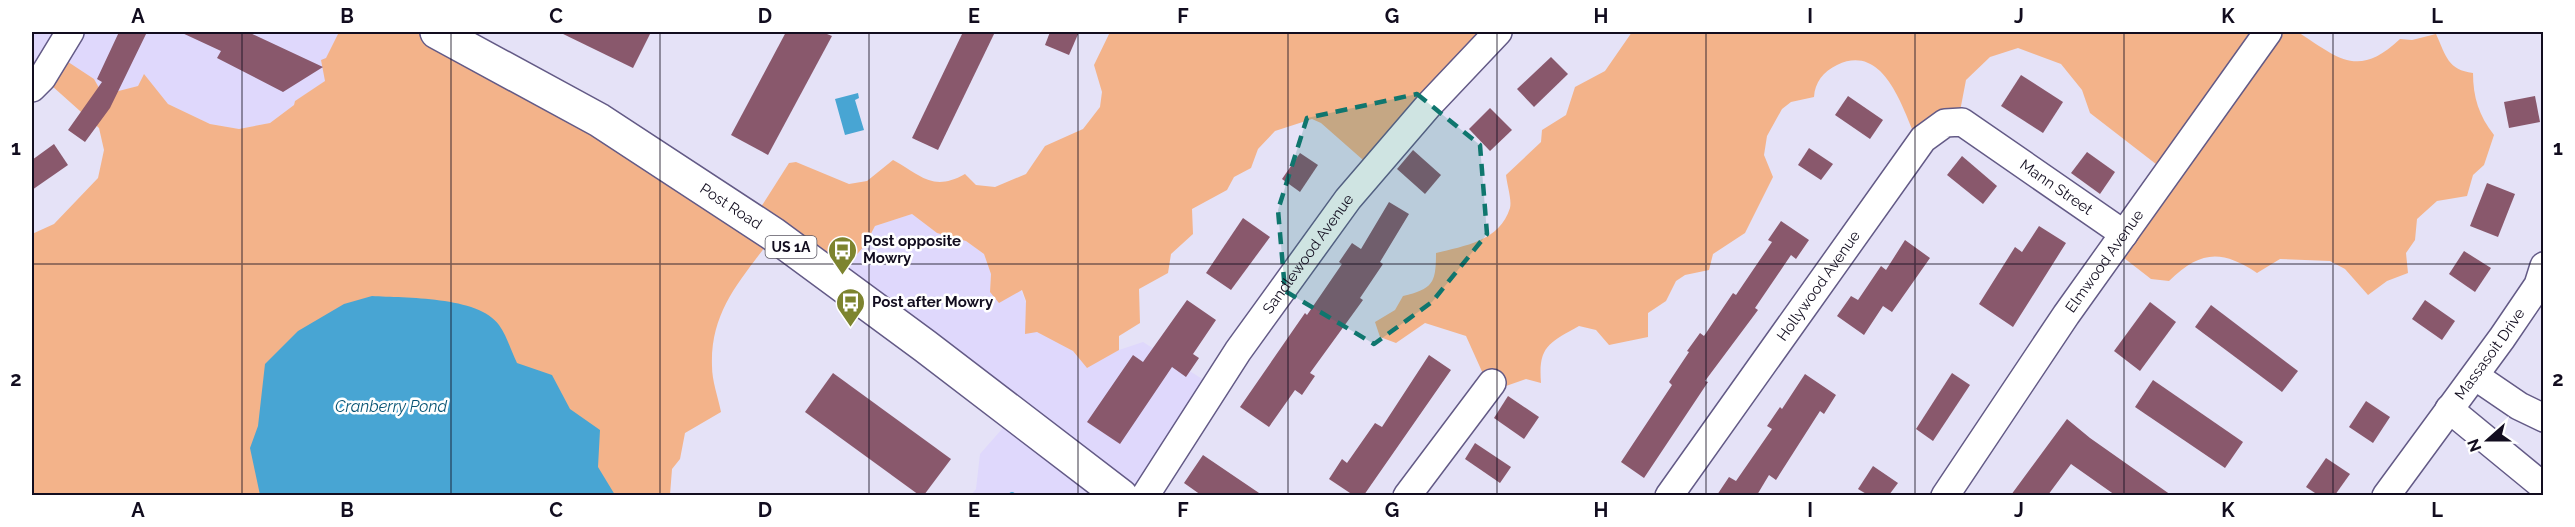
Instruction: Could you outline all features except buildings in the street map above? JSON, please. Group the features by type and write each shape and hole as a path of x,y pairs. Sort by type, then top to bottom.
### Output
{"main road":[{"name":"Post Road","path":"437,32 599,120 778,238 1121,495"}],"street":[{"path":"32,88 42,78 70,32"},
{"name":"Sandlewood Avenue","path":"1145,495 1238,351 1348,199 1428,106 1498,32"},
{"name":"Elmwood Avenue","path":"1945,495 2124,234 2268,32"},
{"name":"Hollywood Avenue","path":"1669,495 1923,139 1945,123 1962,122 1988,142"},
{"name":"Mann Street","path":"1988,142 2124,234"},
{"name":"Massasoit Drive","path":"2386,495 2475,376 2538,285 2544,266"},
{"path":"2475,376 2519,406 2544,418"},
{"path":"1407,495 1492,383"},
{"path":"2450,409 2544,487"}],"highlighted area":[{"path":"1417,94 1480,145 1487,234 1432,302 1374,344 1285,291 1278,210 1307,118"}],"shaded area":[{"path":"32,32 339,32 326,58 326,81 295,101 294,105 270,123 239,129 210,124 168,104 144,75 138,86 103,96 94,79 32,85"},
{"path":"339,32 436,32 754,218 789,163 796,162 849,184 867,181 893,160 920,176 936,182 944,182 965,174 976,185 995,187 1026,174 1045,146 1083,129 1100,107 1102,92 1094,65 1110,32 1497,32 1371,167 1321,123 1312,119 1275,131 1258,149 1251,168 1234,177 1227,190 1192,209 1193,234 1171,254 1168,273 1139,289 1140,323 1119,336 1119,350 1087,368 1073,351 1037,332 1025,334 1026,301 1022,290 999,303 990,292 991,274 984,254 966,241 937,233 912,214 875,226 865,245 835,280 773,236 740,281 722,312 716,328 712,366 721,412 685,433 680,459 672,469 670,495 32,495 32,234 54,224 98,178 104,150 99,128 42,77 56,54 94,79 103,95 138,86 144,74 168,104 210,124 239,129 270,123 294,105 295,101 325,81 321,60 326,58"},
{"path":"1632,32 2298,32 2337,56 2360,61 2385,51 2400,39 2412,40 2436,34 2449,61 2458,69 2473,73 2478,106 2484,121 2494,135 2484,165 2473,175 2467,196 2437,201 2417,219 2415,240 2406,253 2408,273 2387,281 2368,295 2345,269 2330,261 2280,259 2257,273 2232,260 2211,257 2191,264 2169,281 2151,279 2115,251 2165,171 2090,113 2082,90 2061,64 2018,48 1990,57 1966,80 1956,132 1918,143 1890,83 1880,71 1868,63 1854,60 1837,65 1824,74 1818,82 1814,97 1791,102 1782,109 1767,136 1764,155 1773,177 1745,233 1713,254 1709,270 1685,275 1676,281 1666,301 1648,313 1648,337 1609,345 1596,330 1579,326 1553,342 1544,353 1541,361 1541,383 1526,379 1486,393 1484,376 1466,336 1425,323 1396,343 1380,337 1375,322 1395,310 1403,296 1421,291 1431,283 1435,271 1436,253 1480,240 1498,228 1510,208 1506,175 1541,142 1542,130 1566,115 1575,87 1605,71"},
{"path":"912,214 937,233 966,241 984,254 991,274 990,292 1021,290 1037,331 1073,351 1087,367 1119,350 1143,342 1212,385 1142,495 971,495 976,489 980,454 1009,421 835,280 865,245 875,226"}],"water":[{"path":"858,93 859,98 855,100 864,130 845,135 835,99"},
{"name":"Cranberry Pond","path":"372,296 440,300 475,309 489,316 502,329 517,363 552,375 570,409 600,430 598,467 615,495 260,495 250,448 258,426 265,364 298,331 344,304"}],"place":[{"name":"Post opposite Mowry","path":"842,276"},
{"name":"Post after Mowry","path":"851,328"}]}
